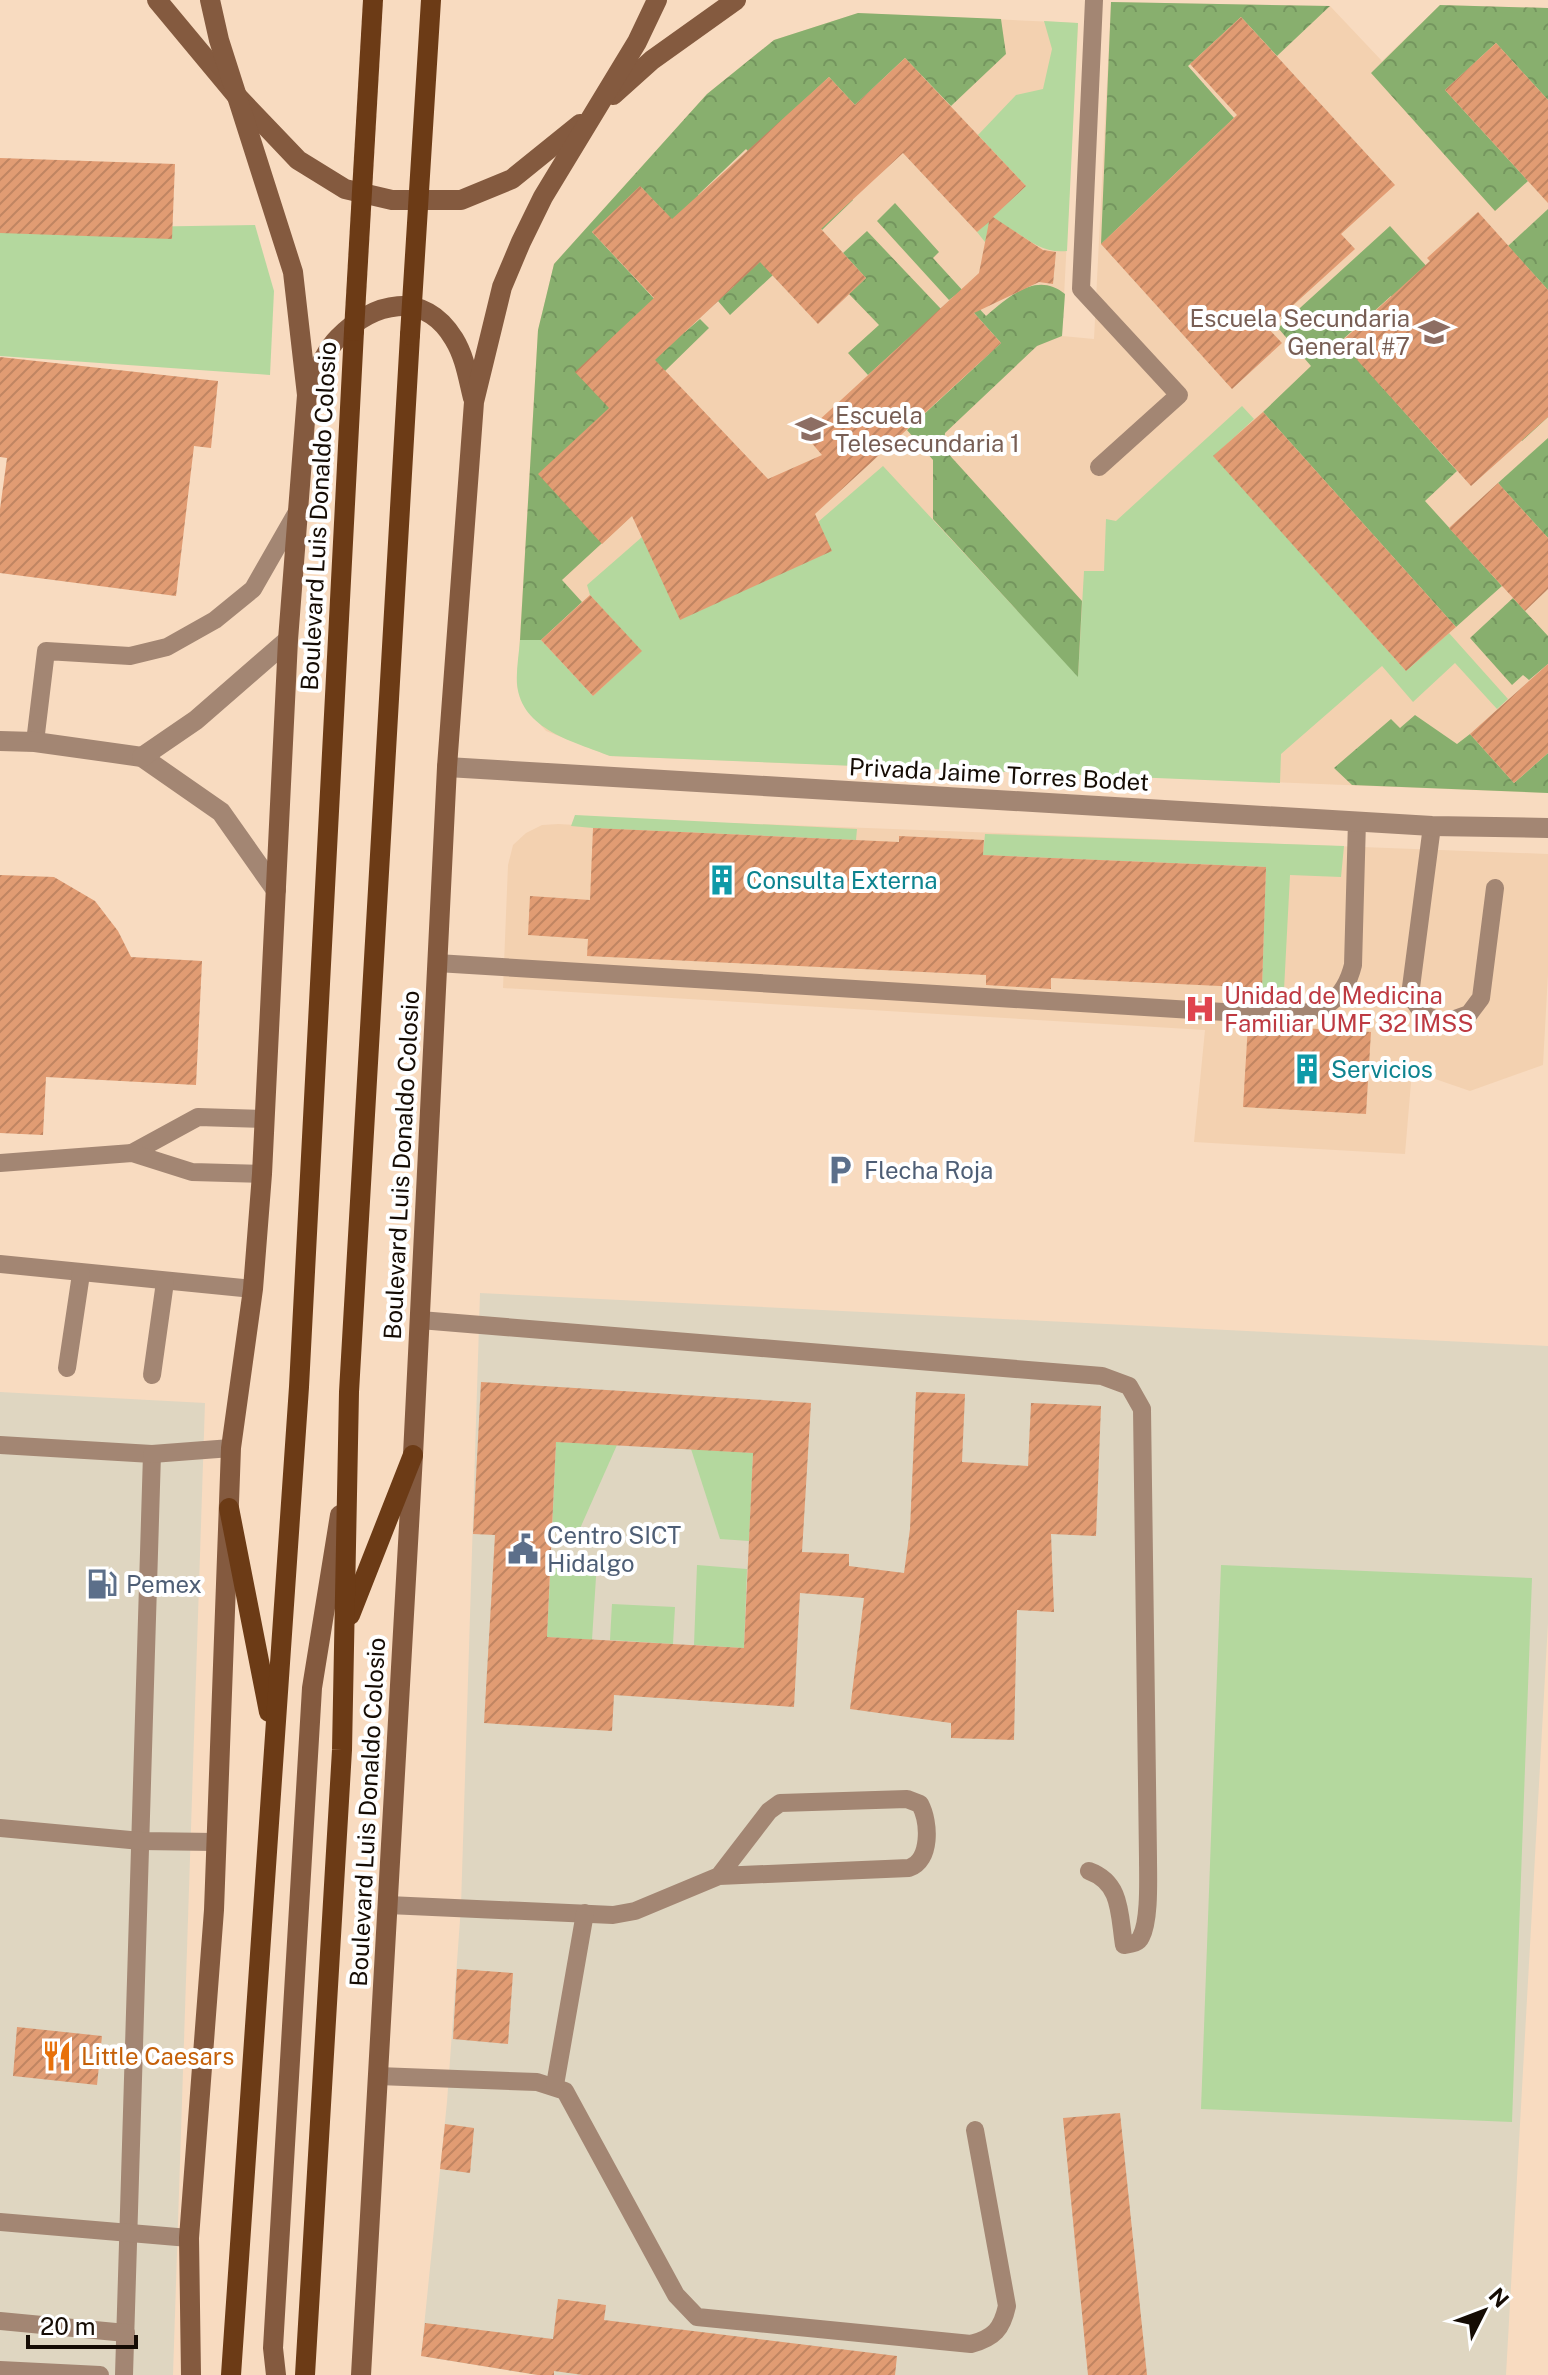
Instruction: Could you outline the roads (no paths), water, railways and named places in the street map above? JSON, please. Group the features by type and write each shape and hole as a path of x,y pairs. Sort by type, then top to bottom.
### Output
{"main road":[{"path":"157,0 236,95 298,160 345,189 392,200 461,200 512,179 556,147 652,60 736,0"},
{"name":"Boulevard Luis Donaldo Colosio","path":"191,2375 189,2238 214,1910 231,1448 253,1289 262,1174 288,640 307,395 293,272 236,95 210,0"},
{"name":"Boulevard Luis Donaldo Colosio","path":"231,2375 299,1387 373,0"},
{"name":"Boulevard Luis Donaldo Colosio","path":"305,2375 342,1750 349,1392 431,0"},
{"name":"Boulevard Luis Donaldo Colosio","path":"361,2375 413,1455 447,767 474,402 502,287 543,197 601,105 657,0"},
{"path":"307,395 337,339 386,306 417,307 438,319 453,337 463,359 474,402"},
{"path":"344,1629 413,1455"},
{"path":"276,2375 273,2348 312,1688 347,1471"},
{"path":"229,1508 276,1743"}],"street":[{"path":"142,757 196,720 288,640"},
{"path":"0,741 35,742 142,757 221,812 276,890"},
{"name":"Privada Jaime Torres Bodet","path":"447,767 1432,826 1548,828"}],"lane":[{"path":"1094,0 1081,289 1179,395 1099,467"},
{"path":"35,742 46,651 130,656 167,647 215,620 253,589 297,512"},
{"path":"437,963 1289,1016 1316,1012 1334,1002 1348,985 1353,965 1357,821"},
{"path":"1432,826 1410,995 1423,1014 1444,1023 1469,1014 1481,998 1495,888"},
{"path":"132,1153 198,1117 264,1119"},
{"path":"0,1163 132,1153 192,1172 262,1174"},
{"path":"0,1264 253,1289"},
{"path":"67,1368 81,1274"},
{"path":"152,1375 165,1282"},
{"path":"420,1320 1102,1376 1129,1386 1142,1409 1148,1858 1143,1925 1141,1937 1135,1943 1124,1945 1115,1891 1110,1881 1089,1871"},
{"path":"0,1445 152,1454 231,1448"},
{"path":"124,2375 152,1454"},
{"path":"388,1905 613,1915 635,1911 719,1876 909,1868 922,1860 925,1853 924,1812 920,1804 907,1799 780,1803 769,1811 719,1876"},
{"path":"0,1828 141,1841 215,1842"},
{"path":"555,2085 585,1913"},
{"path":"378,2076 555,2085 574,2103 676,2295 697,2317 971,2344 989,2339 1003,2325 1007,2306 975,2130"},
{"path":"0,2222 189,2238"},
{"path":"0,2321 126,2333"},
{"path":"0,2370 100,2375"}],"place":[{"name":"Escuela Secundaria General #7","path":"1434,332"},
{"name":"Escuela Telesecundaria 1","path":"811,429"},
{"name":"Consulta Externa","path":"722,880"},
{"name":"Unidad de Medicina Familiar UMF 32 IMSS","path":"1200,1009"},
{"name":"Servicios","path":"1307,1069"},
{"name":"Flecha Roja","path":"840,1170"},
{"name":"Centro SICT Hidalgo","path":"523,1549"},
{"name":"Pemex","path":"102,1584"},
{"name":"Little Caesars","path":"57,2056"}]}
